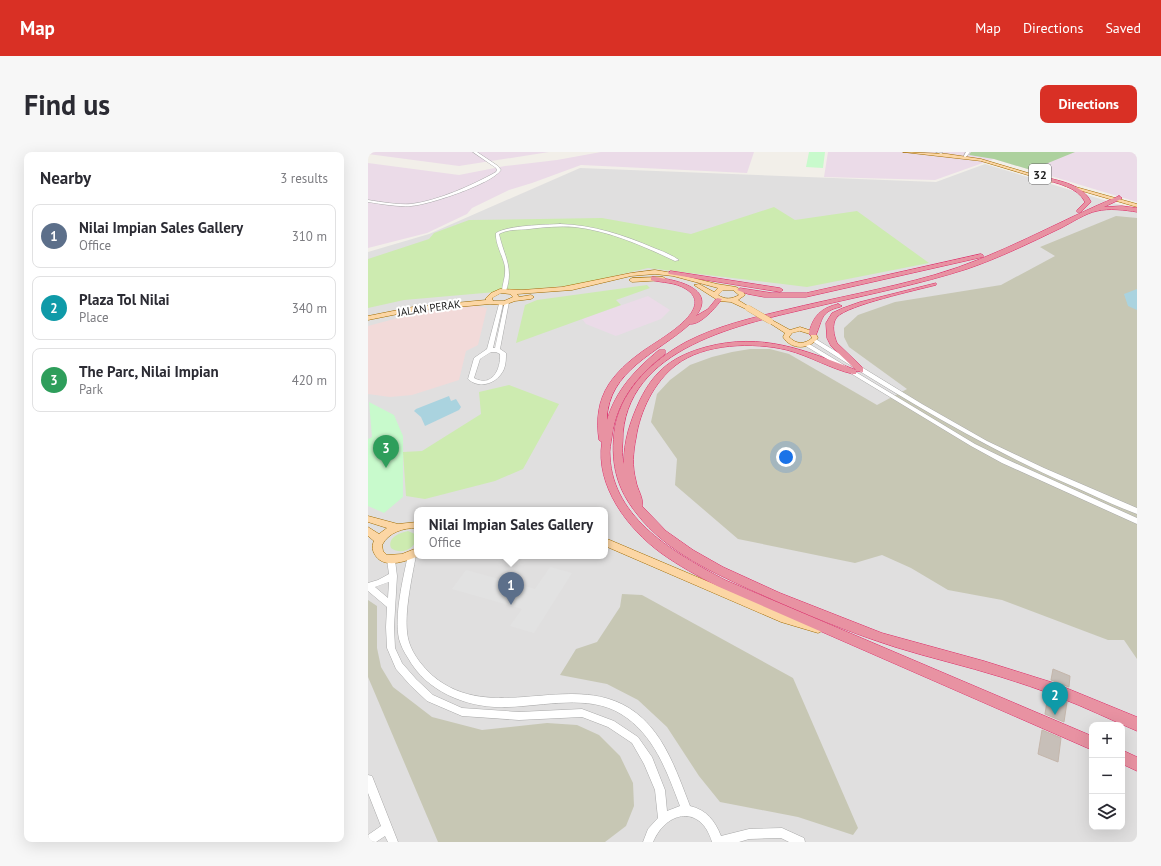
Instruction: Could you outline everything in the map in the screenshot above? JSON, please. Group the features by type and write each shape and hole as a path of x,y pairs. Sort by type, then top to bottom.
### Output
{"highway":[{"path":"1044,178 1073,188 1084,195 1088,202 1082,212"},
{"path":"605,448 612,412 626,387 652,360 681,340 740,318 918,277 982,256 1114,198"},
{"path":"856,371 834,344 829,330 830,323 835,315 845,308 955,277 1082,212 1106,208 1137,210"},
{"path":"1018,246 966,267 933,277 730,326 687,344 663,360 645,377 630,397 623,411 618,430 618,468 622,481 638,508 662,534 694,558 757,588 828,618 897,642 994,670 1061,692 1137,724"},
{"path":"740,294 750,293 777,296 800,295 982,256"},
{"path":"671,273 785,291 824,291"},
{"path":"653,279 669,281 688,287 695,293 698,299 699,305 696,312 678,330"},
{"path":"717,297 710,310 642,355 619,376 605,400 602,422 605,457 608,475 620,503 652,540 675,558 721,583 1089,742"},
{"path":"813,337 817,318 824,310 835,306 862,303"},
{"path":"638,508 638,498 631,483 629,450 638,416 648,393 656,380 668,368 685,356 710,348 758,340 790,342"},
{"path":"743,342 796,350 856,371"},
{"path":"1124,758 1137,764"}],"main road":[{"name":"32","path":"905,152 966,155 1114,198"},
{"name":"32","path":"933,152 966,155 998,162 1137,205"},
{"path":"490,299 504,291 529,292 577,287 642,273 671,273 726,288 740,294 752,307"},
{"path":"490,299 504,303 514,299 576,292 633,280 679,280 703,287 717,297 732,300 752,307 792,331 805,330 813,337 806,344 797,344 790,342 786,337 792,331"},
{"path":"717,297 719,290 726,288"},
{"path":"512,292 516,295 514,299"},
{"path":"732,300 740,294"},
{"name":"JALAN PERAK","path":"368,312 402,305 490,299"},
{"name":"JALAN PERAK","path":"368,318 413,309 490,299"},
{"path":"368,519 397,527"},
{"path":"414,525 410,524 390,530 380,540 378,551 380,555 391,560 405,558 414,554"},
{"path":"368,531 380,540"},
{"path":"608,543 785,619 840,635"}],"street":[{"path":"368,201 403,205 424,203 497,173 499,170 497,167 475,152"},
{"path":"504,291 508,281 508,268 497,234 504,231 540,226 581,227 619,236 652,248 677,260"},
{"path":"497,350 504,303"},
{"path":"490,350 504,303"},
{"path":"813,337 856,371 947,430 1004,461 1137,521"},
{"path":"806,344 985,442 1076,485 1137,511"},
{"path":"490,350 497,350 503,353 504,358 500,374 490,381 478,383 471,378 477,358 490,350"},
{"path":"414,556 405,588 403,636 408,652 422,673 442,688 471,700 506,703 573,698 604,702 624,710 642,725 658,744 671,769 688,811"},
{"path":"391,560 393,576 390,627 392,648 399,666 413,682 430,698 462,712 492,716 582,713 611,724 635,740 648,761 660,790 663,818"},
{"path":"368,586 380,583 393,576"},
{"path":"368,586 391,605"},
{"path":"368,780 393,842"},
{"path":"648,842 656,826 663,818 675,812 688,811 698,814 707,820 714,830 718,842 749,834 782,833 800,842"},
{"path":"368,841 387,828"}],"shaded area":[{"path":"368,152 549,152 459,166 368,154"},
{"path":"601,152 754,152 747,173 581,165 509,190 472,208 467,214 427,233 368,248 368,163 459,175 505,166 557,160"},
{"path":"828,152 1137,152 1137,202 994,159 935,180 824,177"},
{"path":"985,164 1137,210 1137,842 368,842 368,252 429,234 580,168 936,182"},
{"path":"1116,216 1137,218 1137,659 1124,640 1108,640 1002,600 948,590 911,568 882,555 855,563 738,539 675,485 677,459 651,422 657,394 670,380 690,365 732,352 750,349 770,349 789,354 877,405 907,389 849,347 844,337 844,328 858,315 895,302 1001,285 1055,256 1040,247"},
{"path":"648,296 670,310 661,319 616,336 586,324 582,319"},
{"path":"472,305 487,308 478,345 466,351 459,380 412,395 390,397 368,394 368,326 409,315"},
{"path":"550,567 572,573 534,633 510,626 522,609 452,589 466,570 535,589"},
{"path":"622,594 642,595 793,678 858,828 853,835 798,817 720,802 699,776 667,727 638,700 607,684 560,675 576,649 597,642 620,607"},
{"path":"368,600 377,606 377,648 381,667 393,687 432,717 482,730 547,723 577,725 599,735 620,756 633,783 634,806 626,826 605,842 438,842 368,677"}],"green space":[{"path":"809,152 825,152 823,168 806,167"},
{"path":"971,152 1075,152 1031,170 994,159 969,155"},
{"path":"774,207 795,220 857,211 929,263 807,287 648,268 575,285 404,300 368,308 368,259 429,239 434,233 469,220 602,218 691,234"},
{"path":"647,285 650,288 616,300 621,305 516,343 525,305 537,300"},
{"path":"509,385 559,404 523,469 495,481 425,499 406,496 403,452 422,451 481,414 479,392"},
{"path":"369,402 394,415 403,436 403,497 384,513 368,506 368,439 372,437"},
{"path":"408,531 414,534 414,544 412,547 404,551 391,548 390,544 395,536"}],"water":[{"path":"1137,289 1137,310 1128,306 1124,294"},
{"path":"449,396 451,401 456,399 461,407 459,410 425,426 421,417 414,411"}],"building":[{"path":"1053,669 1070,676 1069,687 1051,680"},
{"path":"1048,695 1067,702 1064,722 1045,714"},
{"path":"1042,730 1061,738 1058,762 1038,754"}],"place":[{"name":"The Parc, Nilai Impian","path":"386,468"},
{"name":"Nilai Impian Sales Gallery","path":"511,605"},
{"name":"Plaza Tol Nilai","path":"1055,715"}]}
